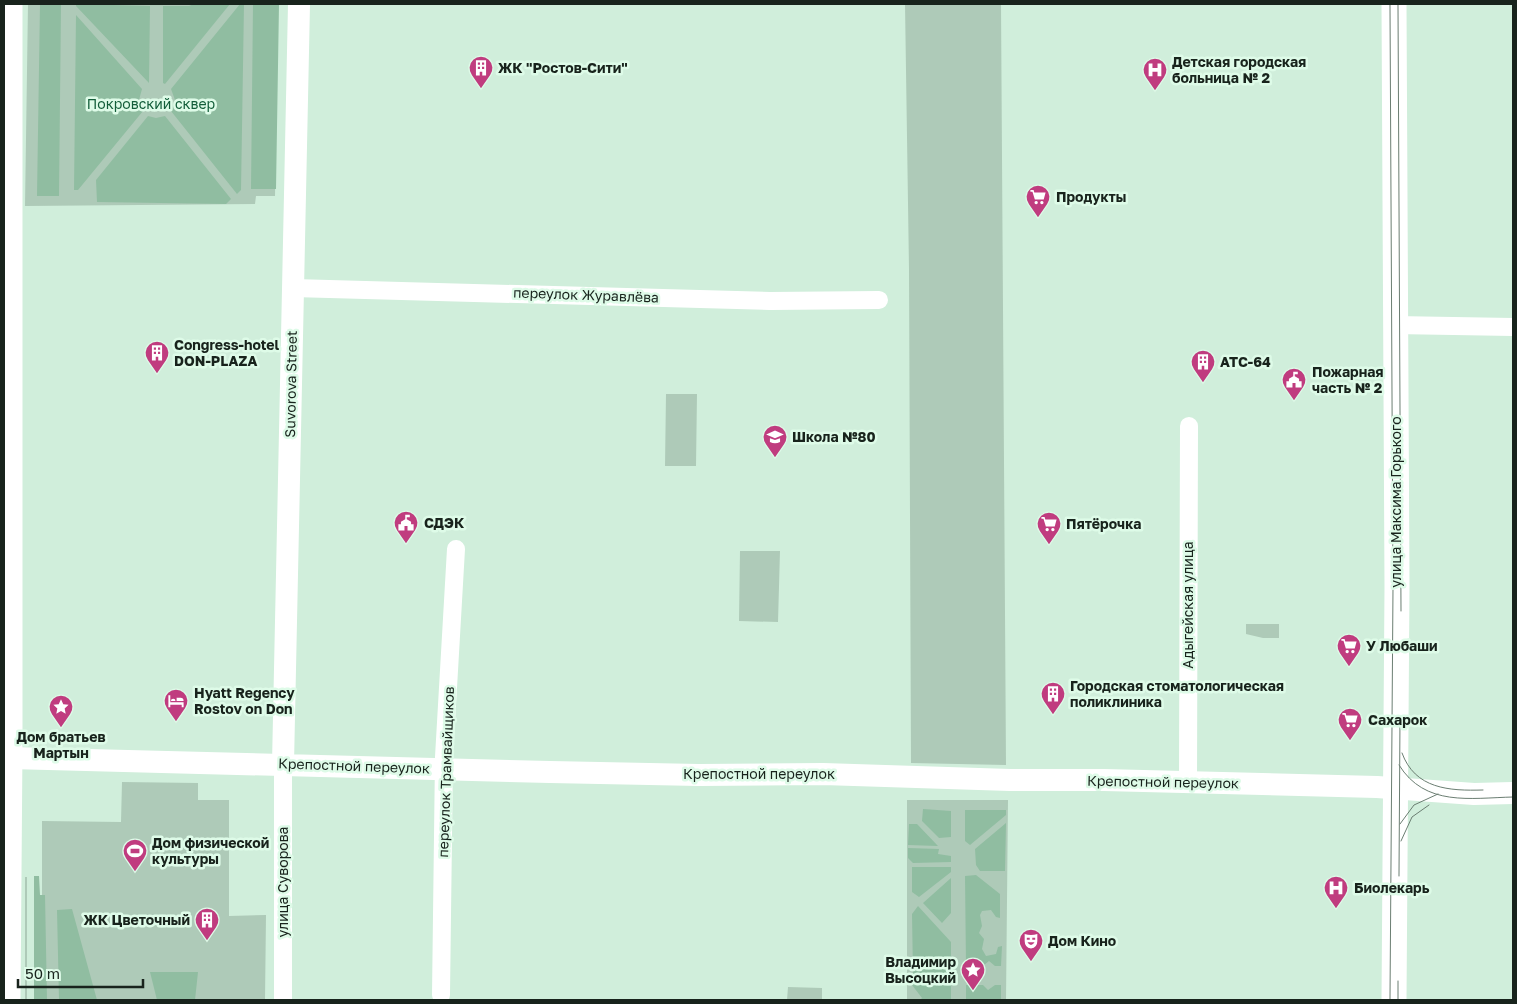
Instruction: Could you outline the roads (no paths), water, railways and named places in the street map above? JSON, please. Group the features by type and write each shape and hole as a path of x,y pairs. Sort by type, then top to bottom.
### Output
{"main road":[{"path":"8,1000 10,4"},
{"name":"улица Максима Горького","path":"1394,4 1394,325 1397,587 1394,1000"}],"street":[{"name":"Suvorova Street","path":"283,764 299,4"},
{"name":"переулок Журавлёва","path":"293,288 770,301 878,300"},
{"path":"1394,325 1513,328"},
{"name":"Адыгейская улица","path":"1188,426 1188,783"},
{"name":"переулок Трамвайщиков","path":"440,995 444,769 456,549"},
{"name":"Крепостной переулок","path":"7,758 699,775 823,774 1010,780 1377,787 1395,790 1474,794 1513,793"},
{"name":"улица Суворова","path":"283,764 283,1000"}],"tram line":[{"path":"1390,4 1393,587 1390,1000"},
{"path":"1398,4 1401,611"},
{"path":"1399,876 1400,716"},
{"path":"1402,753 1415,774 1424,781 1458,790 1483,790"},
{"path":"1399,765 1422,788 1435,794 1465,798 1513,797"},
{"path":"1400,824 1414,805 1438,794"},
{"path":"1401,841 1412,817 1429,805"},
{"path":"1398,981 1398,1000"}],"place":[{"name":"ЖК \"Ростов-Сити\"","path":"481,89"},
{"name":"Детская городская больница № 2","path":"1155,91"},
{"name":"Продукты","path":"1038,218"},
{"name":"Congress-hotel DON-PLAZA","path":"157,374"},
{"name":"АТС-64","path":"1203,383"},
{"name":"Пожарная часть № 2","path":"1294,401"},
{"name":"Школа №80","path":"775,458"},
{"name":"СДЭК","path":"406,544"},
{"name":"Пятёрочка","path":"1049,545"},
{"name":"У Любаши","path":"1349,667"},
{"name":"Городская стоматологическая поликлиника","path":"1053,715"},
{"name":"Hyatt Regency Rostov on Don","path":"176,722"},
{"name":"Дом братьев Мартын","path":"61,728"},
{"name":"Сахарок","path":"1350,741"},
{"name":"Дом физической культуры","path":"135,872"},
{"name":"Биолекарь","path":"1336,909"},
{"name":"ЖК Цветочный","path":"207,941"},
{"name":"Дом Кино","path":"1031,962"},
{"name":"Владимир Высоцкий","path":"973,991"}],"park label":[{"name":"Покровский сквер","path":"151,104"}]}
